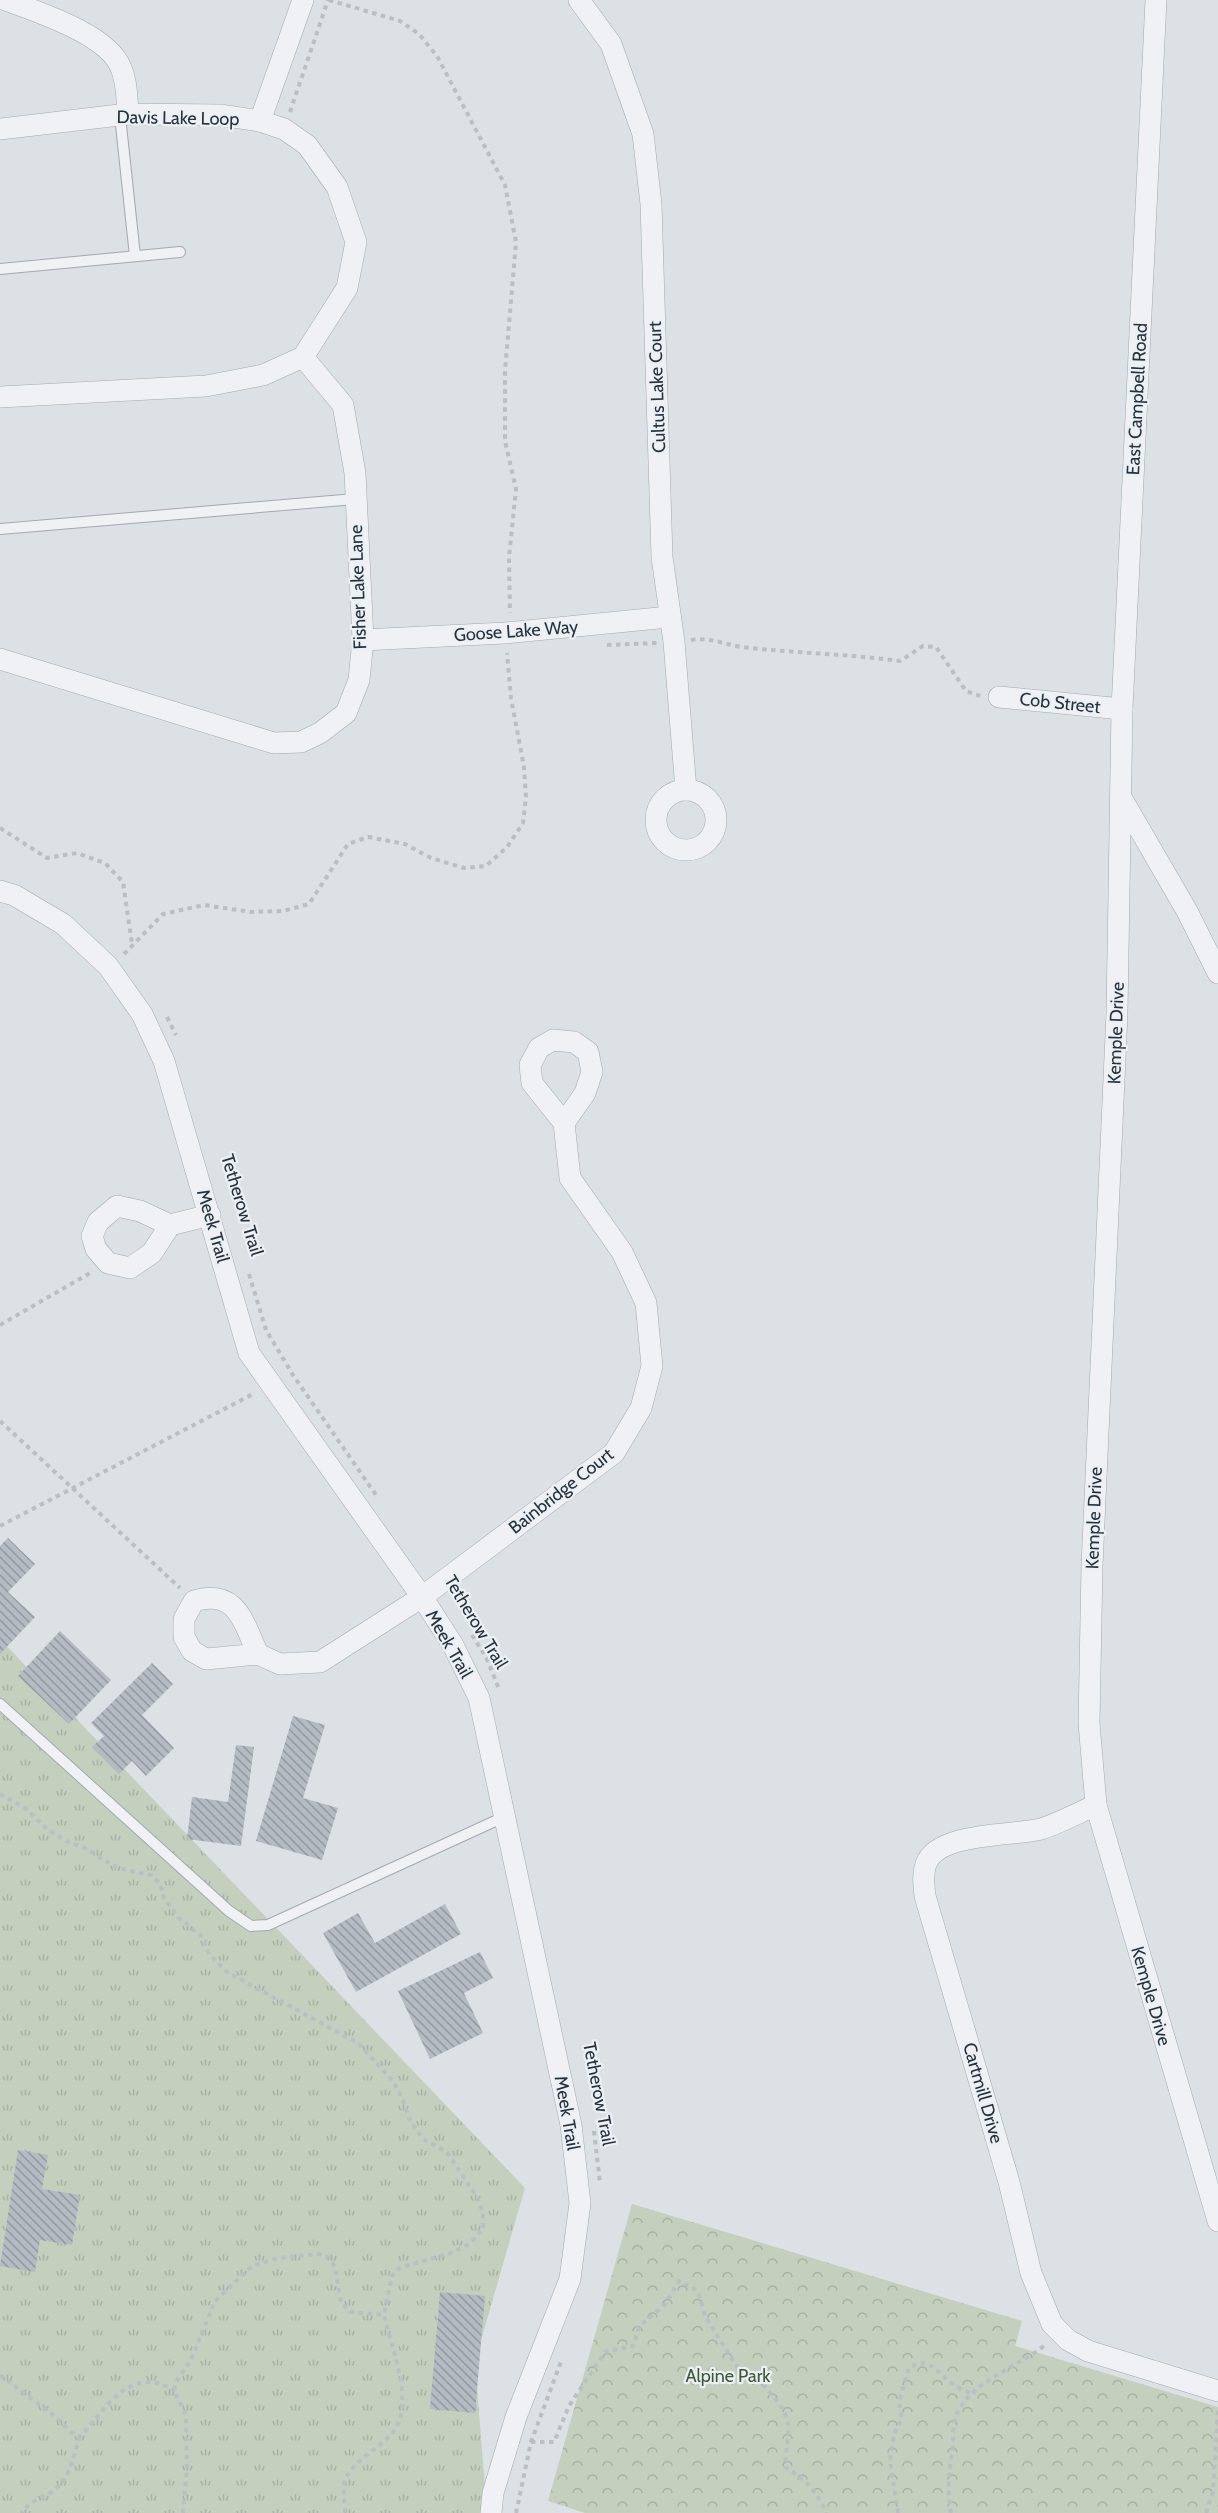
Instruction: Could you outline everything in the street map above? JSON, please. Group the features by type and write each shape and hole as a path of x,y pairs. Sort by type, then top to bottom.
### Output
{"street":[{"path":"6,0 87,35 111,52 120,66 125,83 124,115"},
{"path":"260,121 303,0"},
{"name":"Cultus Lake Court","path":"579,0 611,44 643,134 651,204 662,556 674,642 686,790"},
{"name":"East Campbell Road","path":"1122,798 1122,709 1156,0"},
{"name":"Davis Lake Loop","path":"0,129 124,115 220,115 260,121 284,129 308,145 337,187 356,242 347,288 303,357"},
{"path":"0,398 206,386 263,375 303,357"},
{"name":"Fisher Lake Lane","path":"0,659 274,743 301,742 320,734 346,713 358,680 363,640 355,473 343,405 303,357"},
{"name":"Goose Lake Way","path":"363,640 505,633 669,617"},
{"name":"Cob Street","path":"999,697 1122,709"},
{"path":"1122,798 1187,911 1218,974"},
{"name":"Kemple Drive","path":"1122,798 1117,1025 1092,1566 1089,1722 1096,1805 1218,2221"},
{"name":"Meek Trail","path":"0,891 14,895 63,924 108,966 142,1014 164,1061 249,1353 422,1597 453,1645 479,1698 571,2125 580,2203 570,2279 509,2442 493,2493 492,2513"},
{"name":"Bainbridge Court","path":"258,1654 280,1664 320,1662 422,1597 614,1453 641,1408 652,1366 646,1302 622,1252 570,1178 564,1123"},
{"path":"170,1225 152,1253 130,1268 108,1263 96,1249 92,1236 98,1222 117,1206 140,1211 170,1225 210,1215"},
{"path":"210,1596 227,1600 238,1612 258,1654 206,1659 192,1651 184,1637 184,1619 194,1601 210,1596"},
{"name":"Cartmill Drive","path":"1096,1805 1042,1828 981,1836 935,1851 926,1863 923,1880 925,1896 1009,2182 1031,2273 1052,2324 1068,2340 1088,2351 1218,2391"}],"lane":[{"path":"124,115 135,256"},
{"path":"0,269 180,252"},
{"path":"0,528 355,499"},
{"path":"0,1704 229,1911 251,1926 267,1925 504,1817"}],"path":[{"path":"124,954 163,914 204,905 251,912 283,911 309,904 348,844 368,837 405,844 432,858 464,868 486,866 507,847 523,823 526,797 519,734 511,698 505,633 511,610 508,556 516,489 505,441 505,371 516,242 505,185 437,56 418,34 400,21 328,0 284,129"},
{"path":"603,645 674,642 702,638 741,646 849,654 900,661 923,646 936,647 966,691 988,698 999,697"},
{"path":"0,828 46,858 77,853 105,863 123,882 132,945"},
{"path":"118,948 129,961"},
{"path":"162,1009 177,1038"},
{"name":"Tetherow Trail","path":"245,1262 266,1330 293,1375 379,1499"},
{"path":"0,1325 108,1263"},
{"path":"0,1526 271,1385"},
{"path":"0,1421 194,1601"},
{"name":"Tetherow Trail","path":"468,1628 486,1657 502,1701"},
{"path":"0,1794 25,1808 47,1829 66,1841 85,1848 117,1868 151,1875 160,1884 164,1898 178,1917 201,1936 209,1954 227,1972 358,2043 393,2081 410,2121 423,2139 447,2152 477,2197 483,2212 483,2229 469,2244 451,2253 399,2268 392,2276 384,2315 400,2382 400,2415 394,2430 354,2467 344,2482 345,2513"},
{"name":"Tetherow Trail","path":"593,2127 600,2188"},
{"path":"174,2391 176,2382 191,2360 215,2301 252,2266 278,2258 319,2254 328,2258 335,2268 340,2303 351,2312 384,2315"},
{"path":"509,2442 554,2442 569,2406 605,2352 633,2346 639,2327 665,2304 679,2281 698,2290 705,2316 741,2373 756,2376 787,2418 789,2436 785,2448 785,2467 801,2477 819,2496 826,2513"},
{"path":"951,2513 949,2479 956,2416 972,2394 988,2380 1003,2375 1060,2332"},
{"path":"516,2513 531,2442 566,2348"},
{"path":"898,2513 890,2460 894,2434 902,2418 899,2402 909,2368 918,2362 928,2363 954,2385 972,2394"},
{"path":"0,2375 80,2439"},
{"path":"22,2513 32,2501 52,2491 66,2479 80,2439 115,2397 129,2387 145,2382 162,2383 174,2391 186,2415 187,2466 183,2513"},
{"path":"1206,2513 1213,2492 1218,2409"}],"green space":[{"path":"0,1639 525,2188 475,2361 487,2513 0,2513"},
{"name":"Alpine Park","path":"632,2204 1022,2321 1015,2346 1218,2407 1218,2513 585,2513 548,2501"}],"building":[{"path":"8,1538 35,1564 8,1592 35,1617 0,1654 0,1546"},
{"path":"60,1631 111,1680 69,1724 18,1676"},
{"path":"152,1663 173,1684 142,1715 174,1748 146,1776 132,1761 119,1774 92,1747 104,1736 91,1723"},
{"path":"293,1716 325,1725 303,1798 338,1808 322,1860 256,1841"},
{"path":"236,1745 254,1747 241,1846 187,1839 192,1797 228,1802"},
{"path":"445,1904 461,1934 356,1992 323,1933 358,1913 375,1943"},
{"path":"480,1952 493,1978 464,1993 483,2033 430,2059 398,1991"},
{"path":"18,2150 48,2155 42,2189 80,2195 72,2245 40,2240 35,2272 0,2266"},
{"path":"440,2292 485,2296 475,2413 430,2409"}]}
